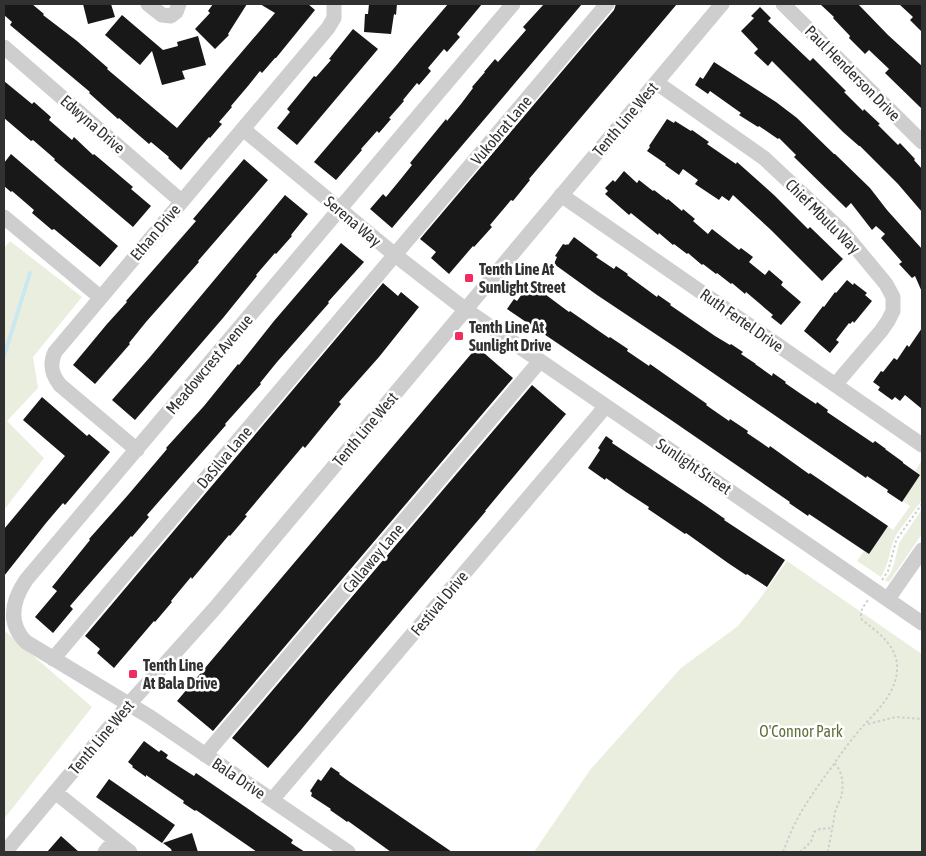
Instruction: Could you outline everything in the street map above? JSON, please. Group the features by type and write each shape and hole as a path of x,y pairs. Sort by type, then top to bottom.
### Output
{"street":[{"path":"148,4 162,15 171,16 176,12 179,4"},
{"name":"Ethan Drive","path":"137,450 60,385 51,366 55,352 328,28 334,18 334,4"},
{"name":"Meadowcrest Avenue","path":"129,704 26,642 17,631 13,618 18,595 26,580 513,4"},
{"name":"Vukobrat Lane","path":"395,255 607,4"},
{"name":"Tenth Line West","path":"5,852 129,704 216,607 722,4"},
{"name":"Paul Henderson Drive","path":"783,4 922,142"},
{"name":"Edwyna Drive","path":"4,47 182,201"},
{"name":"Chief Mbulu Way","path":"656,83 764,158 843,232 886,284 893,297 893,311 888,321 835,385"},
{"name":"Serena Way","path":"243,129 339,210 466,310"},
{"name":"Ruth Fertel Drive","path":"561,195 922,445"},
{"path":"4,217 100,297"},
{"name":"DaSilva Lane","path":"53,659 395,255"},
{"name":"Sunlight Street","path":"466,310 922,623"},
{"name":"Callaway Lane","path":"206,755 540,361"},
{"name":"Festival Drive","path":"272,800 606,406"},
{"path":"888,599 922,550"},
{"name":"Bala Drive","path":"129,704 348,852"},
{"path":"55,792 130,852"},
{"path":"105,852 115,840"}],"path":[{"path":"882,580 888,571 899,536 922,504"},
{"path":"783,852 800,813 834,763 888,697 892,689 897,671 895,655 886,639 862,620 861,612 864,606"},
{"path":"866,724 896,717 922,719"},
{"path":"828,852 832,828 841,798 842,784 840,771 834,763"},
{"path":"800,852 811,842 814,832 820,829 832,828"}],"green space":[{"path":"10,241 82,297 33,357 38,388 7,421 44,458 4,510 4,248"},
{"path":"922,460 922,500 896,535 881,577 857,561 864,551 869,554 888,526 893,530 910,506 903,501 920,475 915,471"},
{"path":"922,509 922,534 889,582 885,580 891,572 899,543"},
{"name":"O'Connor Park","path":"787,561 922,654 922,852 534,852 590,770 681,668 738,626"},
{"path":"4,630 92,707 4,819"}],"building":[{"path":"4,4 32,4 177,128 275,13 260,4 308,4 315,10 276,58 262,73 260,71 219,122 222,124 181,170 169,157 151,142 149,144 118,119 90,92 10,25 12,22 4,15"},
{"path":"83,4 111,4 115,17 88,24"},
{"path":"213,4 247,4 229,35 215,49 195,29 210,13 208,11"},
{"path":"369,4 397,4 391,34 364,32 365,14 368,14"},
{"path":"448,4 482,4 457,34 460,37 447,52 444,49 428,68 431,71 419,85 417,83 389,118 391,119 379,133 377,131 336,180 314,162"},
{"path":"544,4 582,4 392,228 370,209 383,194 386,197 412,165 410,163 446,119 447,121 461,104 484,72 495,59 498,62 526,30 523,27"},
{"path":"616,4 677,4 529,179 513,201 511,200 490,225 492,227 449,274 431,258 436,252 420,239 614,10"},
{"path":"820,4 858,4 922,66 922,109 885,73 889,69 869,50 865,54 849,38 850,36 834,17"},
{"path":"899,4 922,4 922,32 910,20 913,17"},
{"path":"760,7 771,18 768,21 810,61 813,58 863,111 864,109 898,145 900,143 915,159 922,169 922,212 898,184 772,61 768,66 754,53 758,49 741,31 754,18 751,16"},
{"path":"122,15 163,50 178,46 177,42 198,36 206,65 182,71 185,79 162,85 152,51 140,65 105,35"},
{"path":"353,29 378,49 297,145 277,128 290,112 287,109 314,76 316,77 331,60 329,59"},
{"path":"714,62 776,102 797,118 870,188 922,249 922,292 915,276 912,278 899,264 902,262 881,238 885,234 876,226 872,230 851,203 846,208 794,157 796,155 779,138 739,115 741,113 710,91 708,94 695,85 700,77 703,79"},
{"path":"4,81 32,104 34,102 51,117 49,120 72,140 74,137 133,187 131,189 151,206 133,227 33,140 31,141 4,118"},
{"path":"667,119 692,130 709,142 707,144 736,164 737,162 843,259 822,281 733,195 729,201 722,196 719,200 695,184 698,180 683,169 679,175 647,151"},
{"path":"11,154 118,246 100,267 54,229 52,230 32,213 34,210 4,186 4,163"},
{"path":"244,159 268,180 95,384 73,365 196,221 193,219"},
{"path":"624,171 637,183 639,180 653,191 668,199 682,211 683,209 708,234 712,229 739,250 741,248 753,257 749,262 765,275 769,270 783,282 781,285 801,302 781,325 771,317 773,315 746,292 745,294 732,283 702,265 659,233 658,235 631,213 629,215 605,194 608,191 605,188 613,180 615,182"},
{"path":"285,195 308,214 292,236 256,275 223,318 135,420 112,400"},
{"path":"574,237 598,255 596,257 614,269 616,266 628,274 657,297 658,295 715,336 743,352 741,354 772,376 773,373 816,404 817,402 828,410 827,412 873,443 875,441 920,475 902,502 887,492 888,490 867,476 866,478 554,264 557,257 555,256 563,244 568,245"},
{"path":"341,243 364,262 147,515 149,517 132,537 70,606 73,609 53,633 35,617 57,591 52,587 89,539"},
{"path":"847,280 867,293 865,295 872,301 854,323 853,321 849,323 836,340 839,342 830,353 804,331 823,306"},
{"path":"383,283 398,296 401,292 419,307 379,357 339,402 341,404 305,448 303,446 245,515 247,516 230,536 192,579 191,577 172,602 114,668 97,653 100,649 85,636"},
{"path":"530,283 569,312 628,349 627,351 649,366 650,364 729,421 730,419 769,448 770,446 888,526 869,554 809,514 808,516 507,309 514,299 517,301"},
{"path":"922,328 922,409 905,395 900,401 895,397 892,400 878,390 880,387 873,382 894,358 897,360 907,345 909,347"},
{"path":"477,347 513,378 213,731 177,701"},
{"path":"532,385 566,414 268,768 232,738"},
{"path":"42,397 87,436 89,434 110,452 65,505 63,503 4,576 4,529 65,456 23,420"},
{"path":"606,436 613,441 612,443 785,560 767,587 648,509 649,507 606,478 605,480 588,468 600,450 598,448"},
{"path":"144,741 159,752 161,750 168,755 166,758 194,776 196,773 286,835 293,840 291,843 305,852 257,852 183,803 184,801 146,775 146,777 128,762"},
{"path":"331,767 452,852 391,852 347,822 311,796 312,793 310,791 318,779 321,781"},
{"path":"109,779 175,825 162,843 96,797"},
{"path":"192,833 198,852 172,852 163,843"},
{"path":"61,836 79,852 47,852"}],"waterway":[{"path":"4,356 30,273"}],"place":[{"name":"Tenth Line At Sunlight Street","path":"469,278"},
{"name":"Tenth Line At Sunlight Drive","path":"459,336"},
{"name":"Tenth Line At Bala Drive","path":"133,674"}]}
